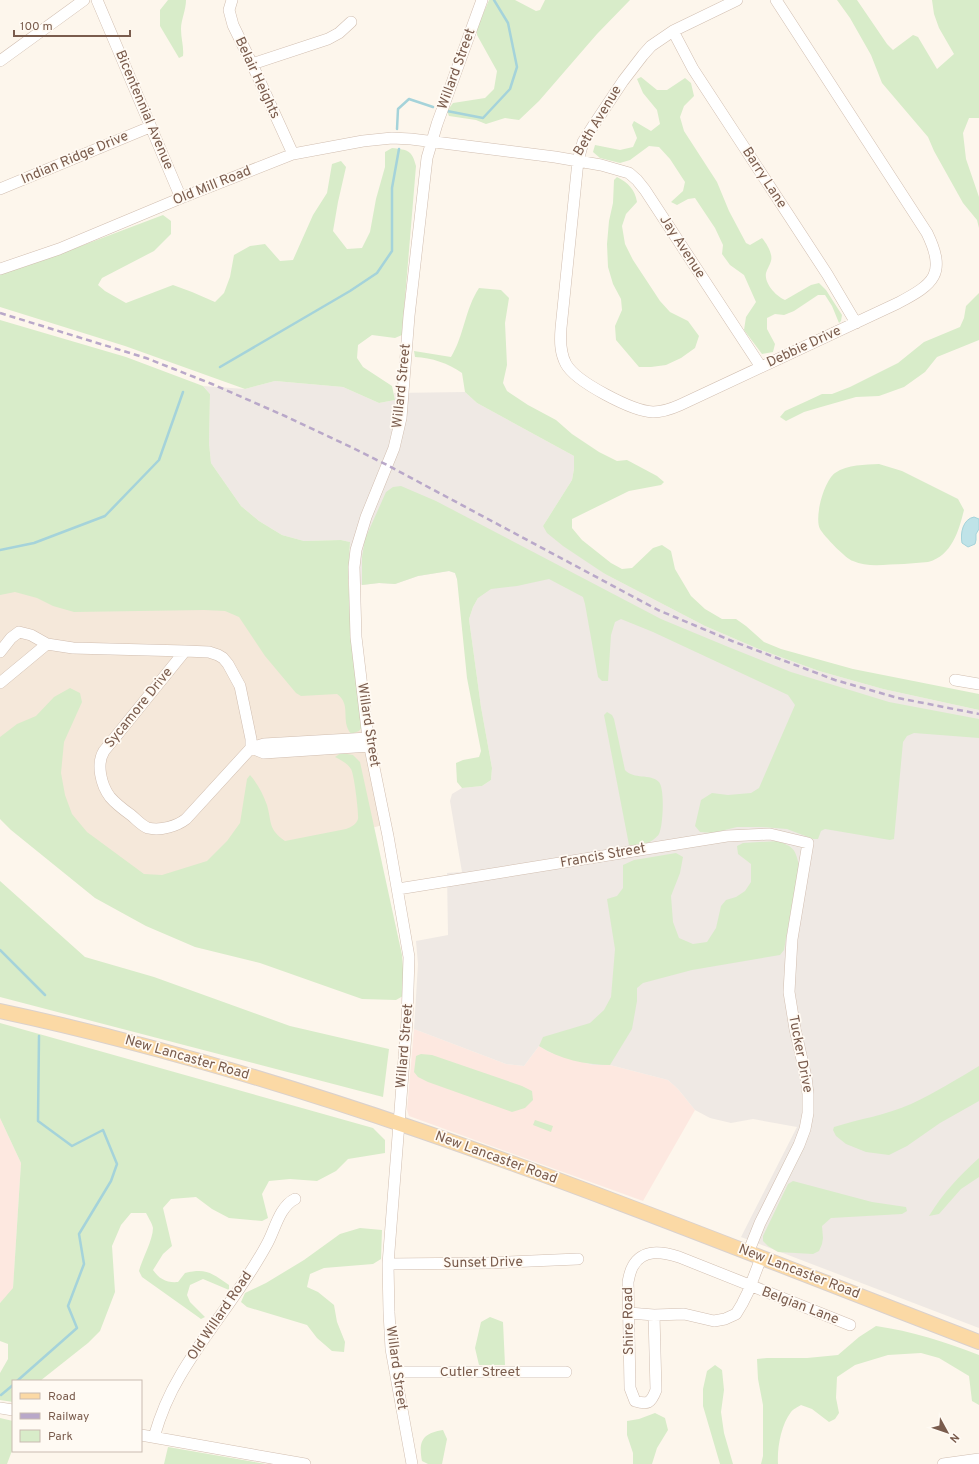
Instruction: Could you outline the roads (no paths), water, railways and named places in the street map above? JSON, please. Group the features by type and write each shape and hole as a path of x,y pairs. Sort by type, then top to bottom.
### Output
{"main road":[{"name":"New Lancaster Road","path":"0,1011 74,1027 208,1063 441,1137 755,1255 979,1342"}],"street":[{"path":"0,61 84,0"},
{"name":"Bicentennial Avenue","path":"97,0 181,198"},
{"name":"Belair Heights","path":"232,0 229,10 238,37 293,154"},
{"name":"Willard Street","path":"412,1464 395,1372 389,1312 388,1264 409,987 409,957 398,889 369,742 356,637 354,567 356,550 366,517 394,448 401,418 409,314 427,158 431,142 482,0"},
{"name":"Beth Avenue","path":"431,142 578,161 583,142 623,81 651,46 673,31 737,0"},
{"name":"Debbie Drive","path":"578,161 560,339 562,355 565,363 572,372 588,384 630,406 644,411 659,412 680,405 898,303 923,289 933,276 936,258 927,233 776,0"},
{"path":"252,64 328,39 339,33 351,22"},
{"name":"Barry Lane","path":"673,31 693,70 827,274 856,323"},
{"name":"Indian Ridge Drive","path":"0,189 150,127"},
{"name":"Old Mill Road","path":"0,268 59,249 181,198 293,154 341,145 392,138 431,142"},
{"name":"Jay Avenue","path":"578,161 629,173 637,180 761,367"},
{"path":"0,652 11,638 19,632 31,635 47,644 73,648 185,651 215,654 223,658 228,664 242,694 252,739 251,748 264,744 369,742"},
{"path":"2,678 47,644"},
{"name":"Sycamore Drive","path":"185,651 102,754 100,760 100,771 109,796 146,827 156,828 175,825 189,816 251,748"},
{"path":"955,680 979,684"},
{"name":"Francis Street","path":"398,889 727,836 770,834 808,843"},
{"name":"Tucker Drive","path":"629,1313 654,1315 684,1314 714,1321 725,1319 736,1314 750,1286 760,1223 799,1145 805,1129 808,1112 806,1079 795,1029 789,992 792,939 808,843"},
{"name":"Old Willard Road","path":"154,1437 165,1403 180,1376 267,1244 280,1216 289,1202 295,1199"},
{"name":"Shire Road","path":"654,1315 656,1390 653,1398 648,1402 642,1403 635,1401 630,1388 628,1282 632,1267 638,1259 648,1254 663,1253 679,1257 750,1286"},
{"name":"Sunset Drive","path":"388,1264 488,1263 578,1259"},
{"name":"Belgian Lane","path":"750,1286 850,1325"},
{"name":"Cutler Street","path":"395,1372 566,1372"},
{"path":"0,1408 12,1410"},
{"path":"142,1435 305,1464"},
{"path":"944,1464 979,1459"}],"water":[{"path":"974,517 979,519 979,529 976,534 975,544 968,547 962,543 961,535 967,520"}],"waterway":[{"path":"447,111 483,118 510,89 517,67 508,23 494,0"},
{"path":"397,129 398,109 409,99 433,107"},
{"path":"220,367 350,291 377,273 392,251 392,188 399,149"},
{"path":"0,550 34,543 105,516 159,460 183,392"},
{"path":"0,950 45,995"},
{"path":"18,1380 77,1328 68,1306 84,1264 79,1234 111,1181 117,1164 103,1130 72,1146 38,1121 39,1036"},
{"path":"1,1395 12,1386"}],"railway":[{"path":"0,313 146,358 212,384 285,416 387,465 658,610 732,641 835,680 898,698 979,714"}]}
